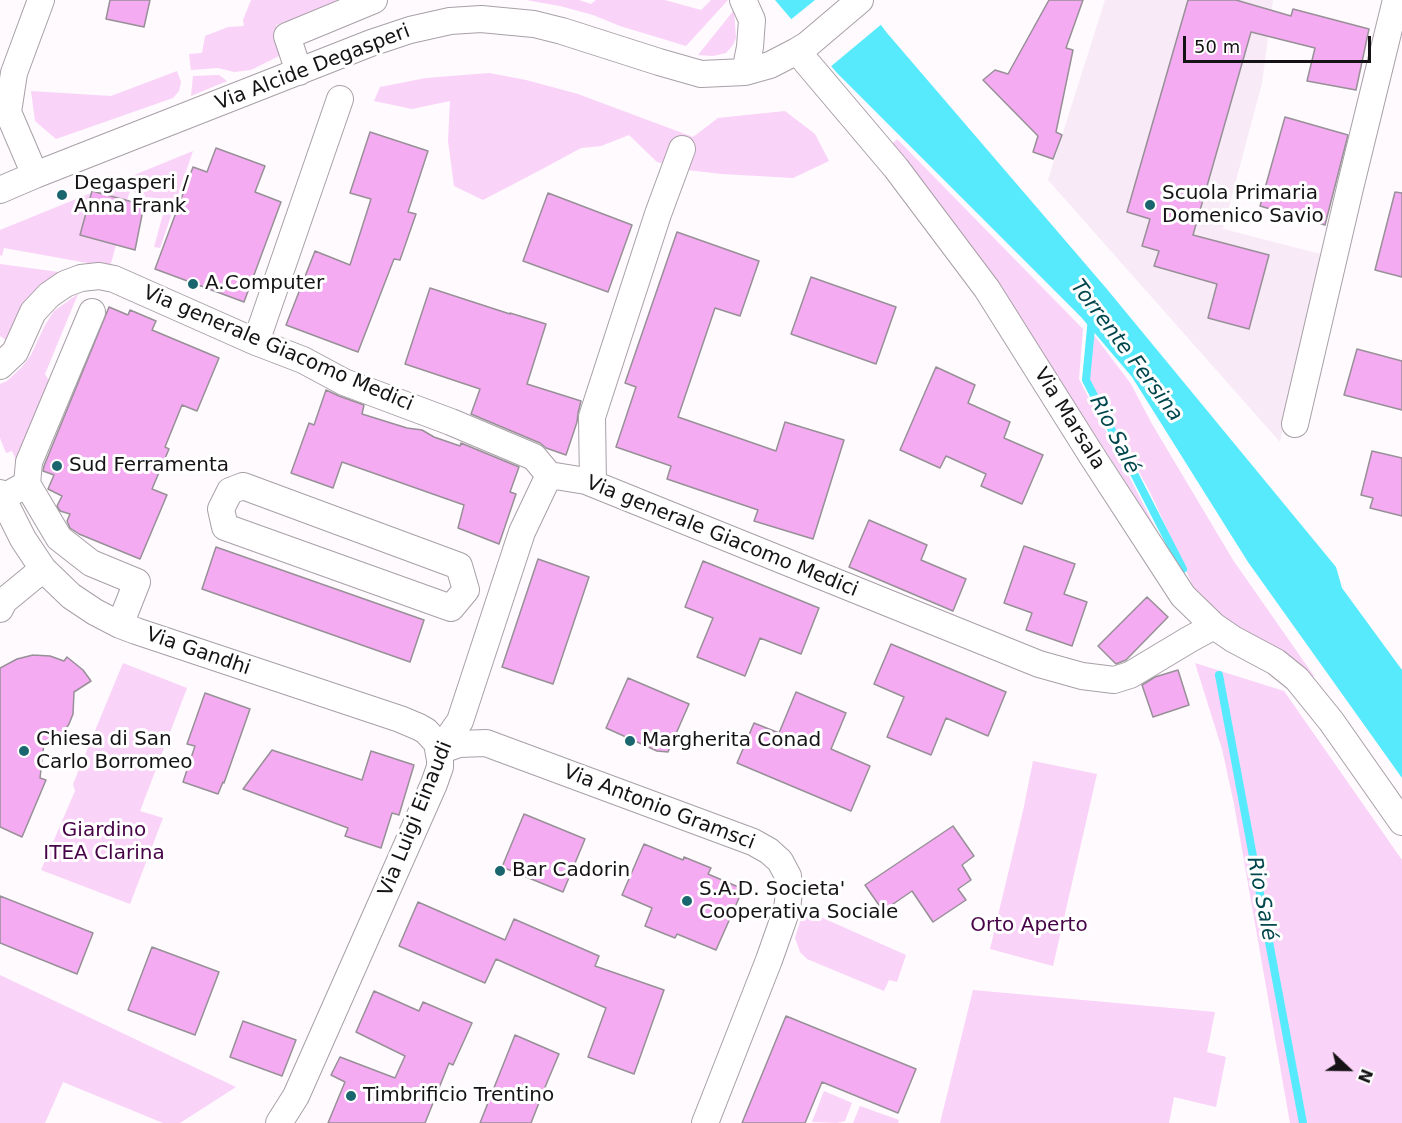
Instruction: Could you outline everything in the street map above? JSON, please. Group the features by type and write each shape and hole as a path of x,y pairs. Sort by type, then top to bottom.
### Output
{"street":[{"path":"35,175 8,112 14,73 41,0"},
{"path":"299,72 287,36 374,0"},
{"path":"743,0 752,20 745,72"},
{"name":"Via Alcide Degasperi","path":"0,190 371,43 410,30 450,21 481,19 534,24 701,74 745,72 770,65 802,48 860,0"},
{"path":"1295,424 1396,0"},
{"name":"Via Marsala","path":"802,48 987,289 1183,596 1214,627 1276,662 1297,680 1331,721 1402,822"},
{"path":"256,342 340,99"},
{"path":"593,483 592,417 658,214 682,149"},
{"name":"Via generale Giacomo Medici","path":"0,366 15,352 33,312 49,295 81,278 99,276 114,279 256,342 303,360 344,382 451,422 534,457 549,475 593,483 1039,664 1082,676 1114,680 1130,675 1214,627"},
{"path":"92,312 30,462 27,484 59,538 91,563 137,582 120,625"},
{"name":"Via Luigi Einaudi","path":"279,1123 296,1096 434,784 440,767 440,751 460,721 522,532 549,475"},
{"path":"1,495 27,484"},
{"path":"243,486 459,566 466,590 452,608 225,527 221,509 230,491 243,486"},
{"name":"Via Gandhi","path":"1,495 23,539 43,569 71,596 95,612 120,625 419,727 431,736 440,751"},
{"path":"0,609 4,601 43,569"},
{"path":"466,590 499,601"},
{"name":"Via Antonio Gramsci","path":"440,751 459,744 486,743 753,842 769,851 780,861 788,876 787,909 705,1123"}],"shaded area":[{"name":"Scuola Primaria Domenico Savio","path":"1105,0 1273,0 1262,83 1223,229 1321,254 1280,442 1048,180"}],"green space":[{"path":"251,0 347,0 276,25 285,53 251,70 234,72 218,68 191,70 189,54 202,53 205,36 228,27 244,26 243,20"},
{"path":"526,0 579,0 591,4 596,0 665,0 701,10 711,0 728,0 686,46 620,26 593,15"},
{"path":"734,10 736,38 733,45 726,53 713,56 698,55"},
{"path":"177,71 181,82 179,91 173,98 56,139 35,121 31,91 111,96"},
{"path":"489,73 578,94 693,137 718,118 785,111 815,134 829,161 793,178 687,170 657,162 629,135 601,146 581,148 483,200 454,186 448,141 450,101 412,109 374,101 380,87 426,78"},
{"path":"219,75 227,81 191,96 193,76"},
{"path":"897,139 1083,329 1079,379 1157,531 1001,288 891,145"},
{"path":"193,151 160,248 154,247 167,199 145,197 145,195 130,191 127,200 95,191"},
{"path":"91,193 80,235 116,245 110,267 4,248 2,256 0,255 0,230"},
{"path":"0,264 66,273 9,342 0,336"},
{"path":"78,294 45,374 51,384 18,464 12,451 6,453 0,438 0,384 7,381 22,367 31,355 54,311"},
{"path":"1094,335 1131,384 1152,424 1233,560 1314,676 1310,680 1241,632 1197,595 1150,492 1089,381"},
{"name":"Giardino ITEA Clarina","path":"123,663 187,688 140,811 163,818 130,904 41,870 75,791 73,784"},
{"path":"1195,663 1284,691 1402,860 1402,1123 1290,1123 1234,804 1222,749"},
{"name":"Orto Aperto","path":"1033,761 1097,774 1053,966 990,949"},
{"path":"807,911 906,955 897,982 889,980 884,991 807,959 800,952 795,938 803,912"},
{"path":"0,975 236,1087 180,1123 163,1123 63,1082 45,1123 0,1123"},
{"path":"973,990 1215,1012 1207,1052 1226,1057 1216,1107 1174,1097 1169,1123 940,1123"},
{"path":"824,1091 852,1103 845,1121 812,1122"},
{"path":"860,1106 899,1120 898,1123 853,1123"}],"water":[{"name":"Torrente Fersina","path":"775,0 862,0 887,33 1106,288 1336,567 1342,588 1402,670 1402,778 1248,562 1132,377 1081,317 837,73"}],"pier":[{"path":"815,0 865,0 883,23 829,68 789,21"}],"building":[{"path":"110,0 150,0 144,27 106,19"},
{"path":"1049,0 1083,0 1066,48 1073,50 1056,132 1062,135 1053,159 1033,152 1038,136 983,80 995,70 1008,74"},
{"path":"1188,0 1236,0 1291,16 1293,9 1369,29 1356,90 1307,81 1315,48 1251,32 1193,235 1269,255 1249,329 1208,318 1217,284 1154,266 1159,251 1142,246 1150,219 1127,212"},
{"path":"1285,117 1348,135 1325,225 1260,206"},
{"path":"370,132 428,151 408,212 416,214 400,260 394,259 358,352 286,325 315,251 350,265 371,199 350,193"},
{"path":"216,148 265,166 255,192 281,202 244,302 155,269 193,167 207,172"},
{"path":"92,191 144,205 135,250 80,235"},
{"path":"1395,192 1402,193 1402,277 1375,270"},
{"path":"548,193 632,225 608,292 523,261"},
{"path":"677,232 759,261 740,316 715,308 678,417 776,451 785,422 844,440 813,539 754,521 758,510 667,479 671,466 616,447 636,387 625,383"},
{"path":"811,277 896,307 876,364 791,334"},
{"path":"430,288 546,324 527,384 581,401 566,455 471,414 480,389 405,364"},
{"path":"109,307 128,315 130,310 156,321 152,330 219,358 197,411 182,405 165,447 169,449 152,489 167,495 140,559 79,534 70,528 67,521 70,514 60,511 57,506 62,496 48,489 54,475 43,471"},
{"path":"1357,349 1402,361 1402,410 1344,395"},
{"path":"936,367 975,385 968,403 1010,422 1004,438 1043,455 1022,504 981,486 986,474 946,456 940,468 900,450"},
{"path":"326,390 364,405 362,414 407,428 422,430 460,446 461,443 519,467 510,492 516,494 499,544 458,528 464,505 342,462 333,488 291,473 309,423 314,425"},
{"path":"1372,451 1402,458 1402,516 1370,508 1373,498 1361,495"},
{"path":"869,520 927,545 921,560 966,579 953,611 849,567"},
{"path":"1024,546 1075,564 1064,594 1087,602 1072,646 1026,630 1032,613 1004,603"},
{"path":"216,547 424,620 410,662 202,589"},
{"path":"538,559 589,577 553,684 502,667"},
{"path":"703,561 819,608 801,654 760,638 745,676 697,657 713,618 685,607"},
{"path":"1147,597 1168,617 1126,660 1116,664 1098,646"},
{"path":"891,644 1006,692 988,736 946,718 931,755 887,737 904,697 874,684"},
{"name":"Chiesa di San Carlo Borromeo","path":"33,655 50,656 64,661 67,657 83,670 91,681 74,692 73,714 63,733 44,743 40,778 46,780 22,837 0,827 0,668 17,659"},
{"path":"1178,670 1189,705 1153,717 1142,685 1155,677"},
{"path":"628,678 689,704 668,752 657,751 606,728"},
{"path":"796,692 846,713 831,749 870,766 851,811 737,763 754,723 779,733"},
{"path":"205,693 250,709 218,794 183,782 195,746 187,744"},
{"path":"272,750 362,780 371,751 414,765 399,815 392,813 381,848 345,836 348,828 243,789"},
{"path":"524,814 585,839 563,892 502,867"},
{"path":"953,826 974,856 962,865 971,880 958,889 966,900 933,922 912,891 883,911 865,885"},
{"name":"S.A.D. Societa' Cooperativa Sociale","path":"644,844 683,860 684,857 711,868 708,874 743,889 716,950 677,934 675,938 645,926 652,908 622,895"},
{"path":"0,896 93,933 77,974 0,943"},
{"path":"418,902 505,940 514,919 599,956 595,966 664,990 634,1074 588,1057 606,1008 496,959 485,983 399,946"},
{"path":"152,947 219,972 195,1035 128,1010"},
{"path":"374,991 419,1011 423,1002 472,1023 453,1065 449,1063 425,1123 328,1123 345,1082 331,1075 340,1057 395,1078 405,1056 356,1032"},
{"path":"786,1016 916,1069 898,1113 822,1082 805,1123 742,1123"},
{"path":"243,1021 296,1040 282,1076 230,1057"},
{"path":"515,1035 559,1054 531,1123 480,1123"}],"waterway":[{"name":"Rio Salé","path":"1092,318 1086,380 1183,569"},
{"name":"Rio Salé","path":"1219,675 1303,1123"}],"place":[{"name":"Degasperi / Anna Frank","path":"62,195"},
{"name":"Scuola Primaria Domenico Savio","path":"1150,205"},
{"name":"A.Computer","path":"193,284"},
{"name":"Sud Ferramenta","path":"57,466"},
{"name":"Margherita Conad","path":"630,741"},
{"name":"Chiesa di San Carlo Borromeo","path":"24,751"},
{"name":"Bar Cadorin","path":"500,871"},
{"name":"S.A.D. Societa' Cooperativa Sociale","path":"687,901"},
{"name":"Timbrificio Trentino","path":"351,1096"}]}
